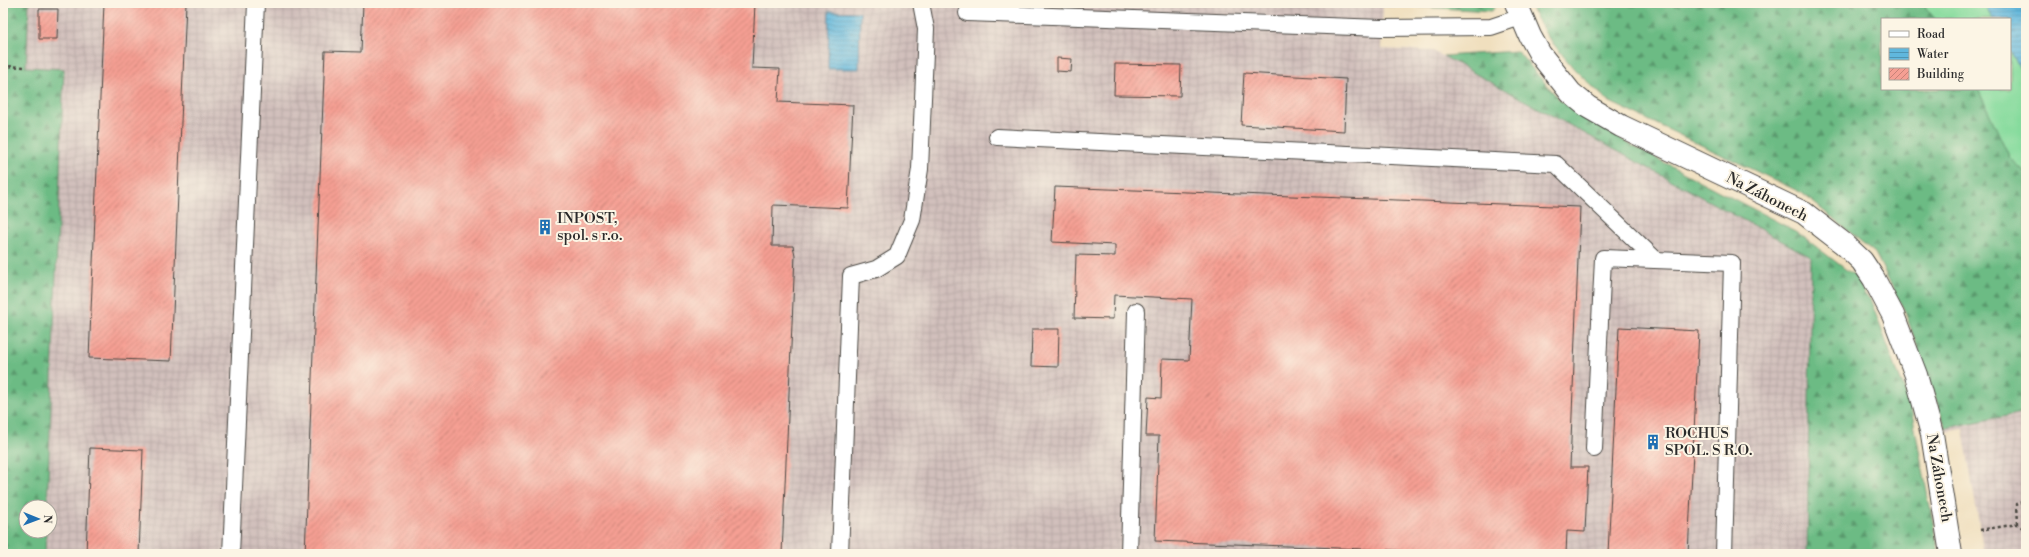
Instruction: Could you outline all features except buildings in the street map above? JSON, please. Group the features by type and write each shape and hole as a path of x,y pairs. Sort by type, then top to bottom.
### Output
{"street":[{"name":"Na Záhonech","path":"1518,10 1530,36 1554,73 1571,93 1588,107 1621,126 1804,212 1844,244 1862,261 1874,279 1893,315 1916,375 1932,434 1952,554"}],"lane":[{"path":"231,554 256,3"},
{"path":"840,554 851,276 876,270 897,256 912,220 920,169 926,29 921,3"},
{"path":"967,13 1382,28 1491,26 1518,10"},
{"path":"997,137 1556,164 1656,260"},
{"path":"1594,449 1603,258 1732,263 1724,554"},
{"path":"1129,554 1136,311"}],"path":[{"path":"3,66 26,67"},
{"path":"2026,501 2017,504 2018,524 2026,531"},
{"path":"1980,530 2018,524"}],"shaded area":[{"path":"29,3 1418,3 1418,7 1383,7 1381,49 1433,51 1560,117 1811,257 1807,554 45,554 46,539 58,539 58,499 47,499 64,69 26,68"},
{"path":"2026,377 2026,554 1984,554 1963,429 1946,432 1939,388"}],"green space":[{"path":"3,3 29,3 26,67 64,69 47,499 18,499 18,539 46,539 45,554 3,554"},
{"path":"1418,3 1498,3 1492,11 1418,7"},
{"path":"1528,3 1924,3 1934,18 1881,18 1881,90 1978,90 2010,158 2026,173 2026,412 1946,428 1905,312 1875,253 1802,193 1608,101 1575,70 1547,36"},
{"path":"1896,3 1984,3 1992,18 1904,18"},
{"path":"1517,51 1560,100 1629,144 1797,232 1857,278 1865,295 1870,299 1911,408 1939,554 1807,554 1811,257 1443,56"},
{"path":"2011,52 2026,80 2026,246 1943,90 2011,90"}],"water":[{"path":"1984,3 2026,3 2026,80 2011,52 2011,18 1992,18"},
{"path":"829,11 860,12 859,69 828,69"}],"place":[{"name":"INPOST, spol. s r.o.","path":"545,227"},
{"name":"ROCHUS SPOL. S R.O.","path":"1653,442"}]}
